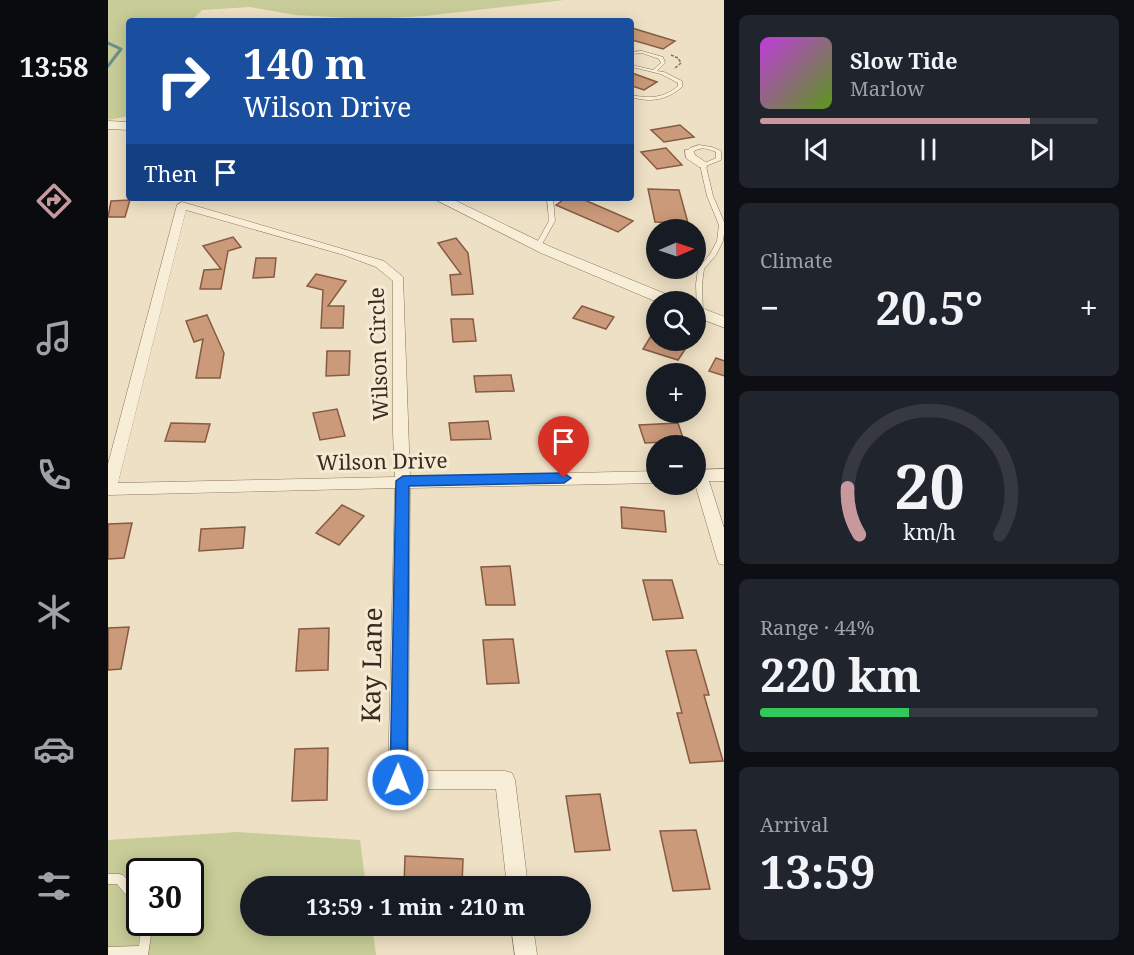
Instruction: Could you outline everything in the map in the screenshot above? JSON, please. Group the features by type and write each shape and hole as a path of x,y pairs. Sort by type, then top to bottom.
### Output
{"street":[{"path":"108,124 126,126"},
{"path":"689,152 690,156 703,165"},
{"path":"445,201 538,246 646,291"},
{"name":"Wilson Circle","path":"109,489 182,205 380,264 399,280 400,433 403,481"},
{"path":"706,315 724,323"},
{"path":"706,476 724,475"},
{"name":"Wilson Drive","path":"109,489 646,477"},
{"name":"Kay Lane","path":"403,481 398,780 505,780 517,876"},
{"path":"704,495 724,559"},
{"path":"523,936 526,955"}],"lane":[{"path":"634,53 642,52 661,58 663,63 661,67 654,71"},
{"path":"634,66 654,71 680,82 680,86 665,97 652,99 634,96"},
{"path":"689,152 691,149 702,147 718,151 719,159 703,165 710,196 722,225 720,241 713,255 701,269 699,291"},
{"path":"538,246 552,221 550,201"},
{"path":"108,879 119,879 126,887"},
{"path":"108,953 143,953 146,936"}],"green space":[{"path":"108,0 564,0 425,16 388,18 296,15 250,7 202,10 194,18 126,18 126,117 108,120"},
{"path":"237,832 360,840 365,876 240,876 240,936 373,936 376,955 108,955 108,840"}],"building":[{"path":"634,29 675,41 663,49 634,41"},
{"path":"634,74 657,82 644,90 634,87"},
{"path":"680,125 694,137 664,142 651,130"},
{"path":"666,148 682,165 657,169 641,152"},
{"path":"648,189 679,190 687,219 654,219"},
{"path":"111,201 130,201 125,217 108,217"},
{"path":"562,201 587,201 633,221 618,232 556,205"},
{"path":"233,237 241,247 228,251 221,289 200,289 204,270 221,269 203,246"},
{"path":"456,238 468,253 473,294 452,295 450,275 461,274 438,243"},
{"path":"256,258 276,258 274,277 253,278"},
{"path":"316,274 346,281 328,306 344,306 343,328 321,328 323,290 307,286"},
{"path":"582,306 614,317 606,329 573,318"},
{"path":"207,315 224,353 220,378 196,378 203,339 194,342 186,321"},
{"path":"451,319 473,319 476,341 453,342"},
{"path":"327,351 350,351 349,375 326,376"},
{"path":"649,351 684,351 678,360"},
{"path":"716,358 724,361 724,376 709,371"},
{"path":"511,375 514,391 476,392 474,376"},
{"path":"337,409 345,436 320,440 313,413"},
{"path":"488,421 491,439 451,440 449,423"},
{"path":"171,423 210,424 205,442 165,441"},
{"path":"678,423 682,435 646,435 645,443 639,425"},
{"path":"342,505 364,516 339,545 316,533"},
{"path":"621,507 664,511 666,532 622,528"},
{"path":"132,523 124,558 108,559 108,524"},
{"path":"245,527 243,548 199,551 201,529"},
{"path":"510,566 515,605 486,605 481,567"},
{"path":"643,580 672,580 683,618 653,620"},
{"path":"129,627 121,669 108,670 108,628"},
{"path":"329,628 328,670 296,671 299,629"},
{"path":"513,639 519,683 487,684 483,640"},
{"path":"696,650 709,695 704,695 723,761 690,763 677,713 682,713 666,651"},
{"path":"328,748 327,800 292,801 295,749"},
{"path":"600,794 610,850 575,852 566,796"},
{"path":"696,830 710,889 673,891 660,831"},
{"path":"405,856 463,859 462,876 404,876"}],"waterway":[{"path":"108,43 121,49 108,66"}],"route":[{"path":"398,780 403,481 564,478"}]}
